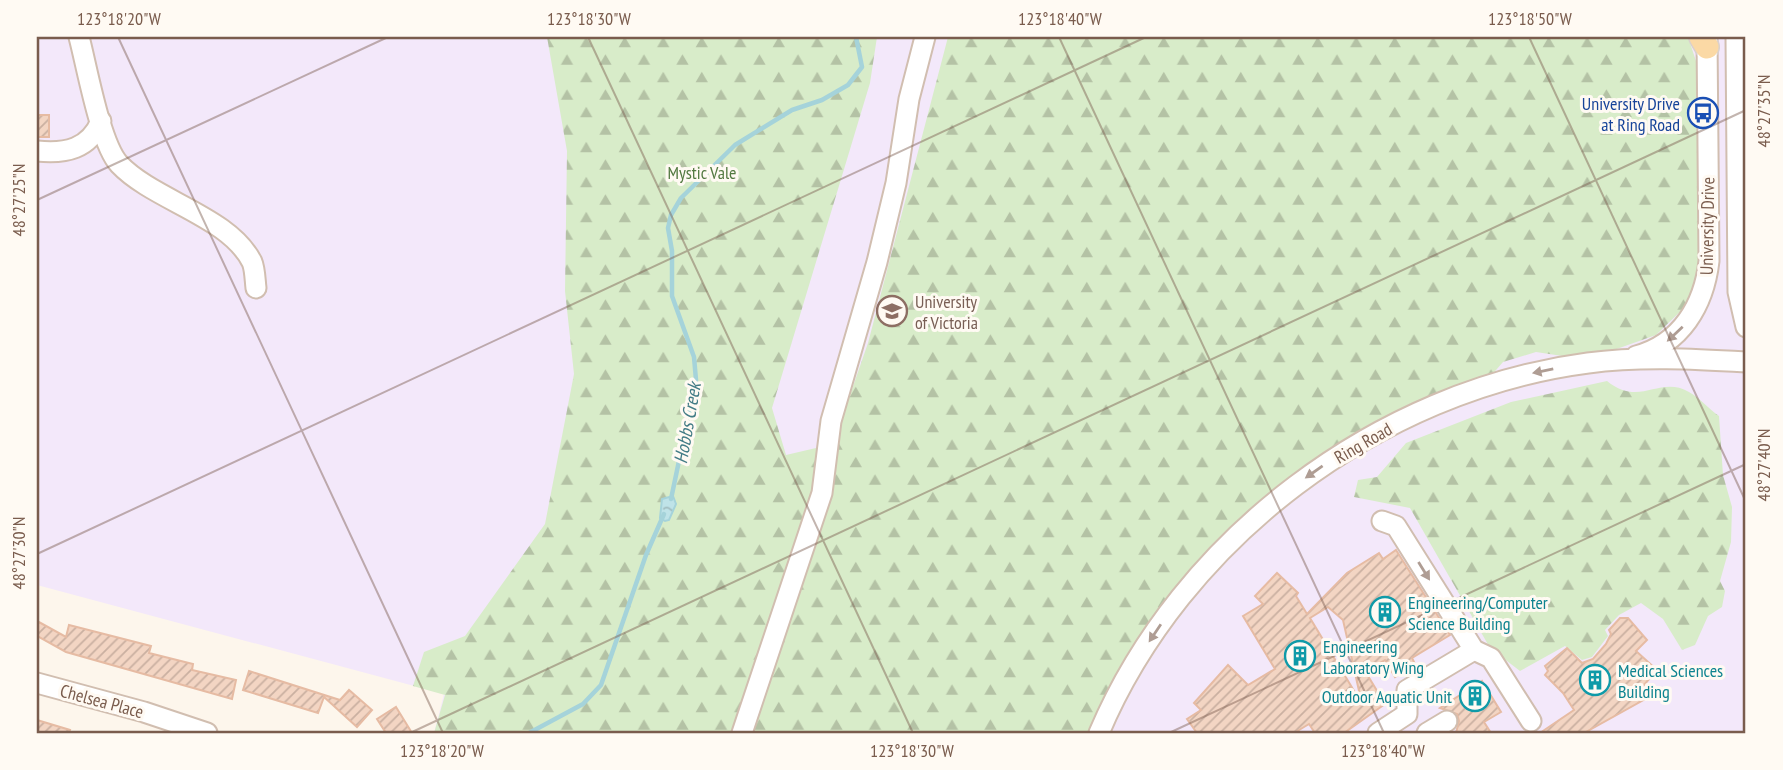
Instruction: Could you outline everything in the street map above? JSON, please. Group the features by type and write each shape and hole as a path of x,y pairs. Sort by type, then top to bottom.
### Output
{"street":[{"path":"79,37 106,142 118,163 143,183 222,230 240,246 253,264 256,288"},
{"path":"742,733 822,493 831,421 877,262 896,183 909,99 925,37"},
{"name":"University Drive","path":"1736,37 1741,86 1738,292 1746,327"},
{"name":"University Drive","path":"1610,360 1649,351 1670,339 1694,311 1704,288 1709,261 1705,40"},
{"path":"37,150 65,151 84,146 95,135 101,121"},
{"name":"Ring Road","path":"1099,733 1143,652 1191,585 1239,533 1309,475 1352,447 1443,403 1513,378 1610,360 1746,362"},
{"path":"1382,521 1396,526 1474,650 1491,658 1531,721"},
{"path":"1420,733 1408,714 1405,702 1407,690 1474,650"},
{"name":"Chelsea Place","path":"37,683 144,712 207,733"},
{"path":"1378,733 1408,714"},
{"path":"1427,733 1447,720"}],"shaded area":[{"name":"University of Victoria","path":"37,37 1746,37 1746,733 434,733 444,694 37,585"}],"green space":[{"name":"Mystic Vale","path":"547,37 877,37 870,83 772,408 786,455 833,444 868,343 948,37 1688,37 1698,67 1698,275 1687,305 1656,335 1611,351 1569,357 1536,352 1503,362 1490,377 1242,521 1091,733 434,733 445,695 413,686 424,652 465,636 545,524 574,374 565,291 567,151"},
{"path":"1607,381 1630,392 1678,388 1693,394 1719,416 1723,475 1732,507 1731,542 1720,581 1725,591 1722,607 1708,616 1695,645 1682,650 1663,619 1641,603 1619,615 1605,630 1608,636 1592,657 1582,660 1565,646 1520,671 1490,648 1410,508 1354,497 1358,480 1377,477 1406,443 1511,402"}],"water":[{"path":"673,496 676,504 669,520 665,521 660,518 662,499"}],"building":[{"path":"37,115 49,115 49,137 37,137"},
{"name":"Engineering Laboratory Wing","path":"1396,550 1450,635 1412,658 1415,664 1395,677 1385,660 1365,671 1385,704 1344,733 1315,733 1309,724 1294,733 1197,733 1187,719 1201,710 1194,703 1228,665 1248,685 1275,669 1243,616 1263,604 1255,596 1277,573 1298,593 1296,596 1307,614 1347,573 1379,553 1383,559","holes":["1328,607 1343,620 1362,704 1310,618"]},
{"name":"Medical Sciences Building","path":"1620,618 1628,618 1647,640 1636,651 1657,670 1643,686 1647,698 1584,733 1540,733 1574,710 1563,693 1545,675 1548,671 1545,666 1567,648 1582,663 1593,659 1606,644 1611,634 1609,630"},
{"path":"37,621 66,637 69,625 151,646 149,653 193,664 192,670 236,680 232,699 66,652 37,636"},
{"path":"249,671 340,700 349,690 372,710 357,727 324,697 318,713 243,690"},
{"name":"Outdoor Aquatic Unit","path":"1482,681 1501,712 1484,722 1491,733 1456,733 1459,721 1457,714 1440,708"},
{"path":"396,707 412,733 386,733 377,719"},
{"path":"37,720 70,730 69,733 37,733"}],"waterway":[{"name":"Hobbs Creek","path":"671,499 696,380 694,357 672,296 672,251 668,228 671,215 681,198 735,145 792,110 822,100 848,85 862,67 856,37"},
{"name":"Hobbs Creek","path":"529,733 583,704 601,685 646,555 664,514"}],"place":[{"name":"University Drive at Ring Road","path":"1703,113"},
{"name":"University of Victoria","path":"892,311"},
{"name":"Engineering/Computer Science Building","path":"1385,612"},
{"name":"Engineering Laboratory Wing","path":"1300,656"},
{"name":"Medical Sciences Building","path":"1595,680"},
{"name":"Outdoor Aquatic Unit","path":"1475,696"}]}
